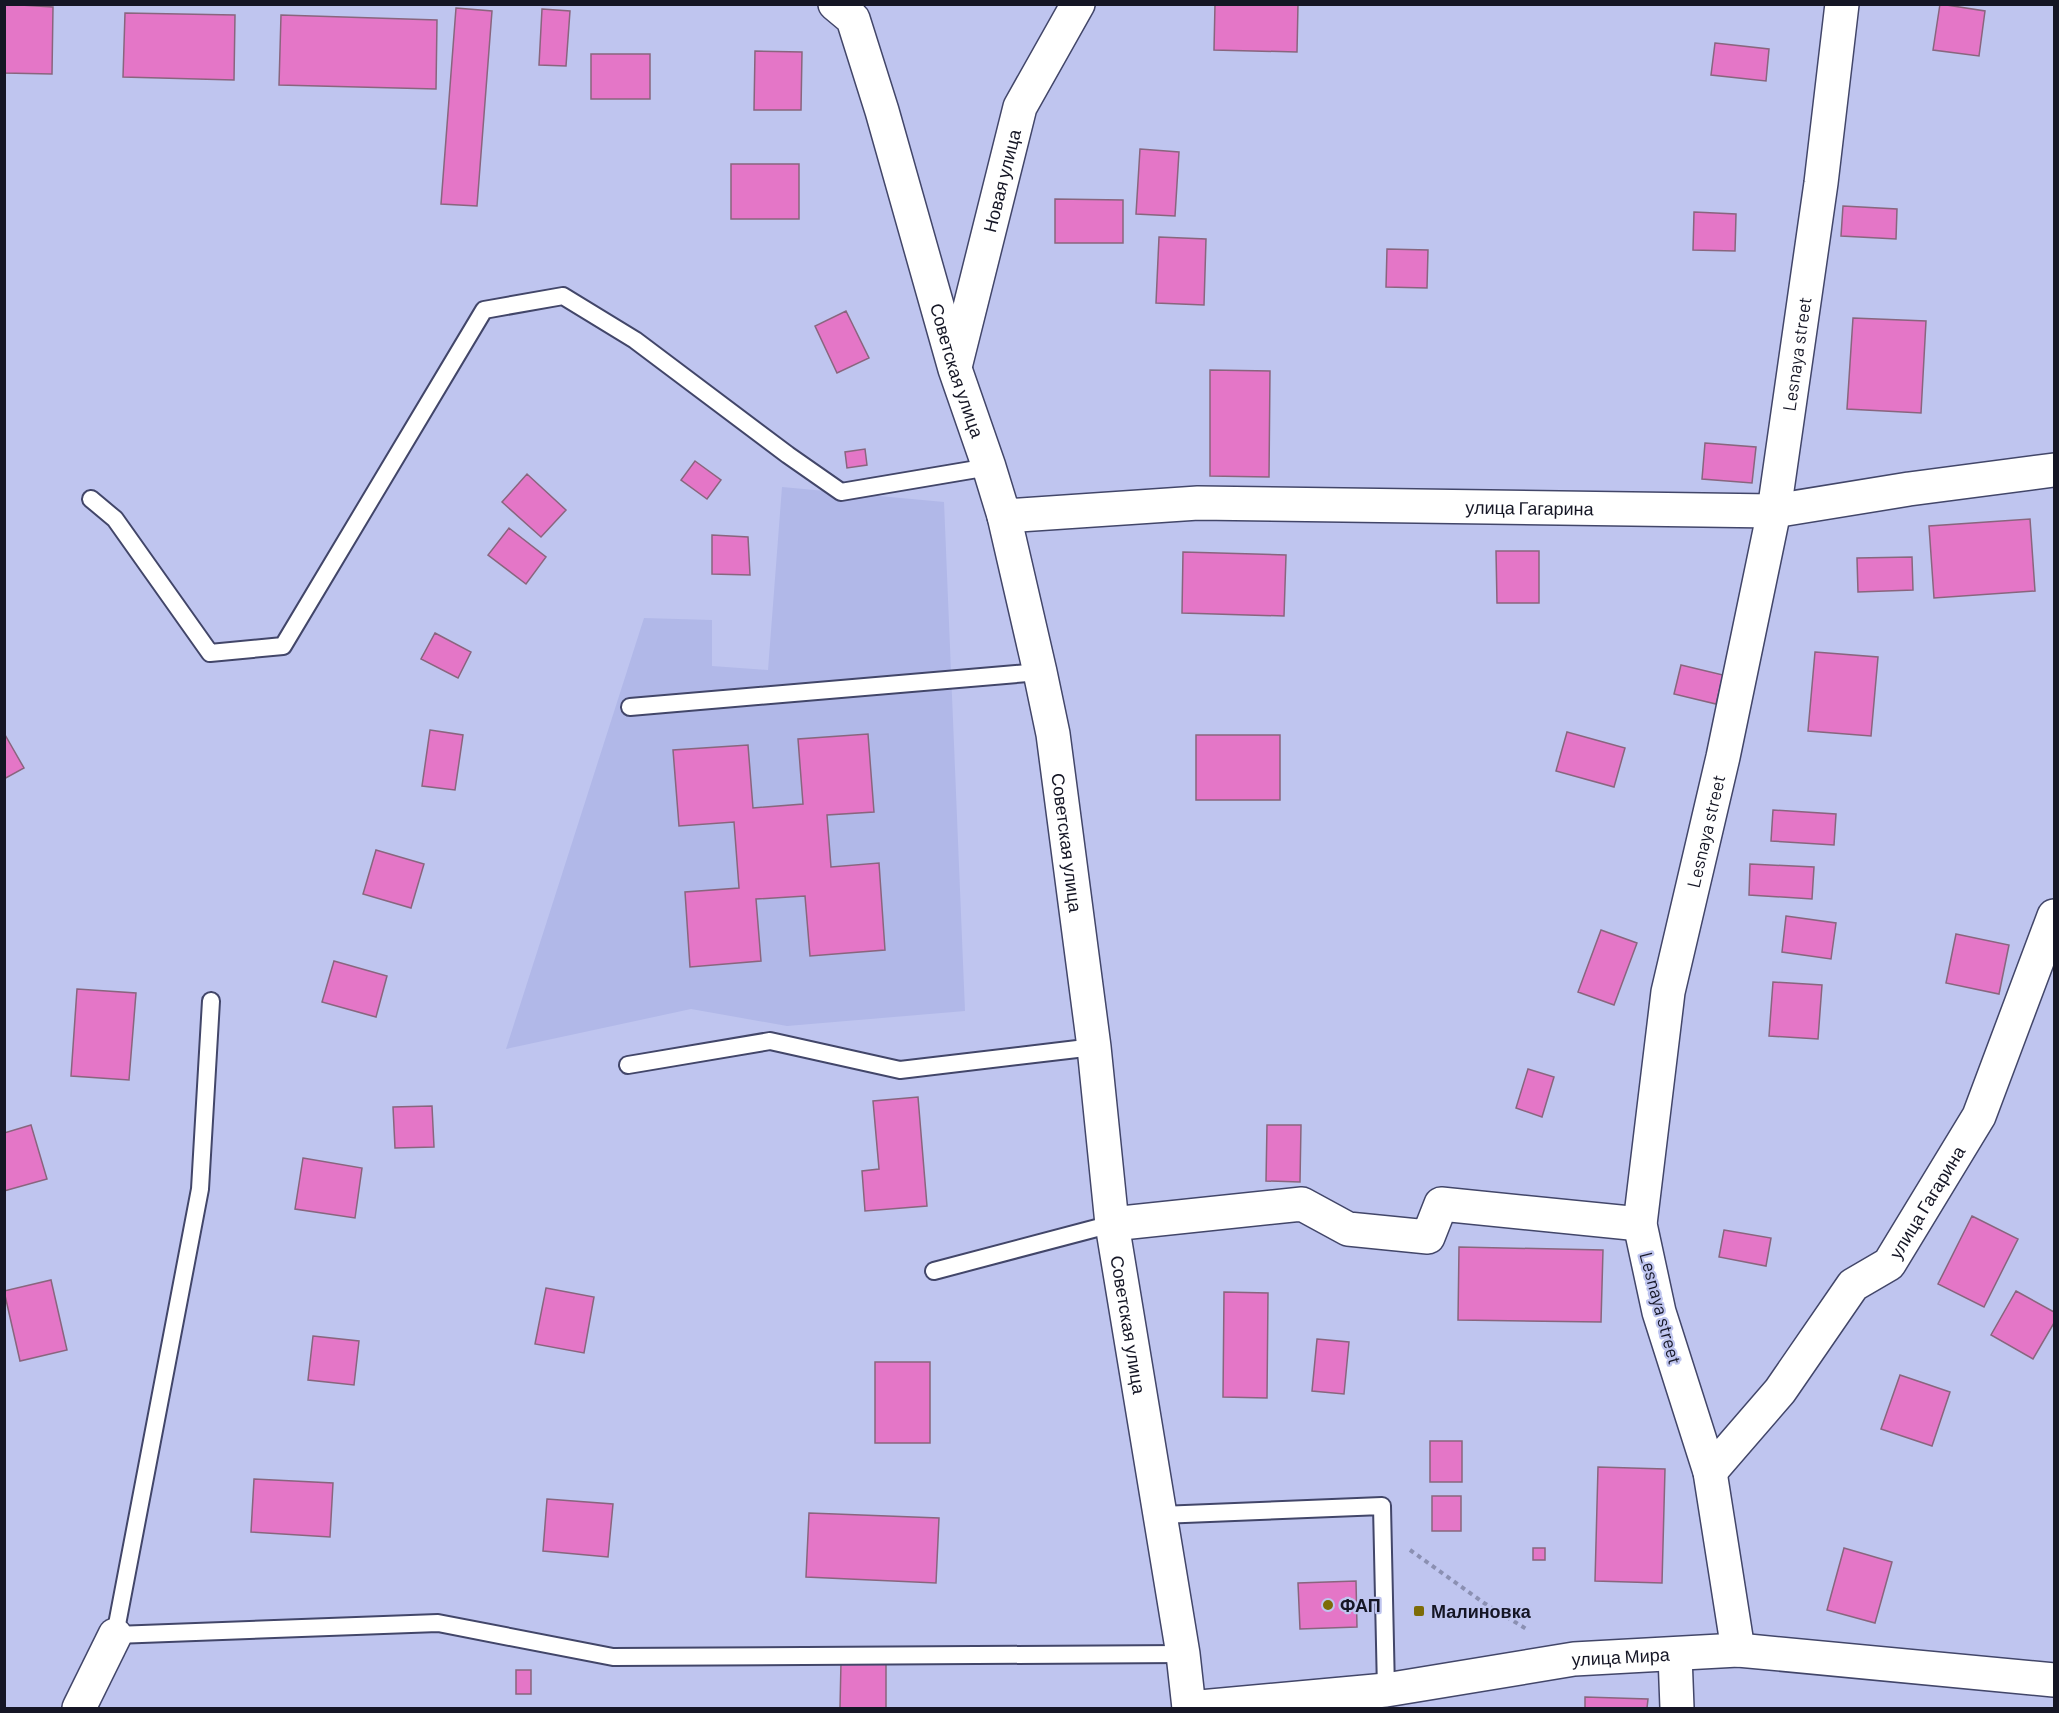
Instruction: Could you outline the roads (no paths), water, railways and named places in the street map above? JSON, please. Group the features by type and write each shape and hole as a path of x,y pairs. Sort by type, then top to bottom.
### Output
{"street":[{"name":"Новая улица","path":"955,369 1020,106 1078,4"},
{"name":"Lesnaya street","path":"1738,1650 1710,1472 1659,1312 1640,1224 1668,992 1723,757 1774,511 1821,183 1842,4"},
{"name":"Советская улица","path":"849,9 882,111 955,369 1004,516 1053,734 1094,1047 1112,1224 1183,1654 1189,1708"},
{"name":"улица Гагарина","path":"1004,516 1198,503 1774,511 1909,489 2055,470"},
{"name":"улица Гагарина","path":"1710,1472 1780,1391 1853,1285 1889,1264 1979,1116 2055,916"},
{"path":"1112,1224 1302,1204 1348,1229 1428,1237 1441,1204 1640,1224"},
{"path":"79,1708 115,1635"},
{"name":"улица Мира","path":"1189,1708 1386,1690 1574,1659 1738,1650 2055,1680"},
{"path":"1675,1655 1677,1708"}],"lane":[{"path":"91,499 115,519 210,653 283,646 484,310 563,296 635,340 788,456 841,492 989,467"},
{"path":"630,707 1040,672"},
{"path":"211,1001 200,1189 115,1635 438,1623 613,1657 1183,1654"},
{"path":"628,1065 770,1041 900,1070 1094,1047"},
{"path":"934,1271 1112,1224"},
{"path":"1160,1515 1382,1506 1386,1690"}],"place":[{"name":"ФАП","path":"1328,1605"},
{"name":"Малиновка","path":"1419,1611"}]}
